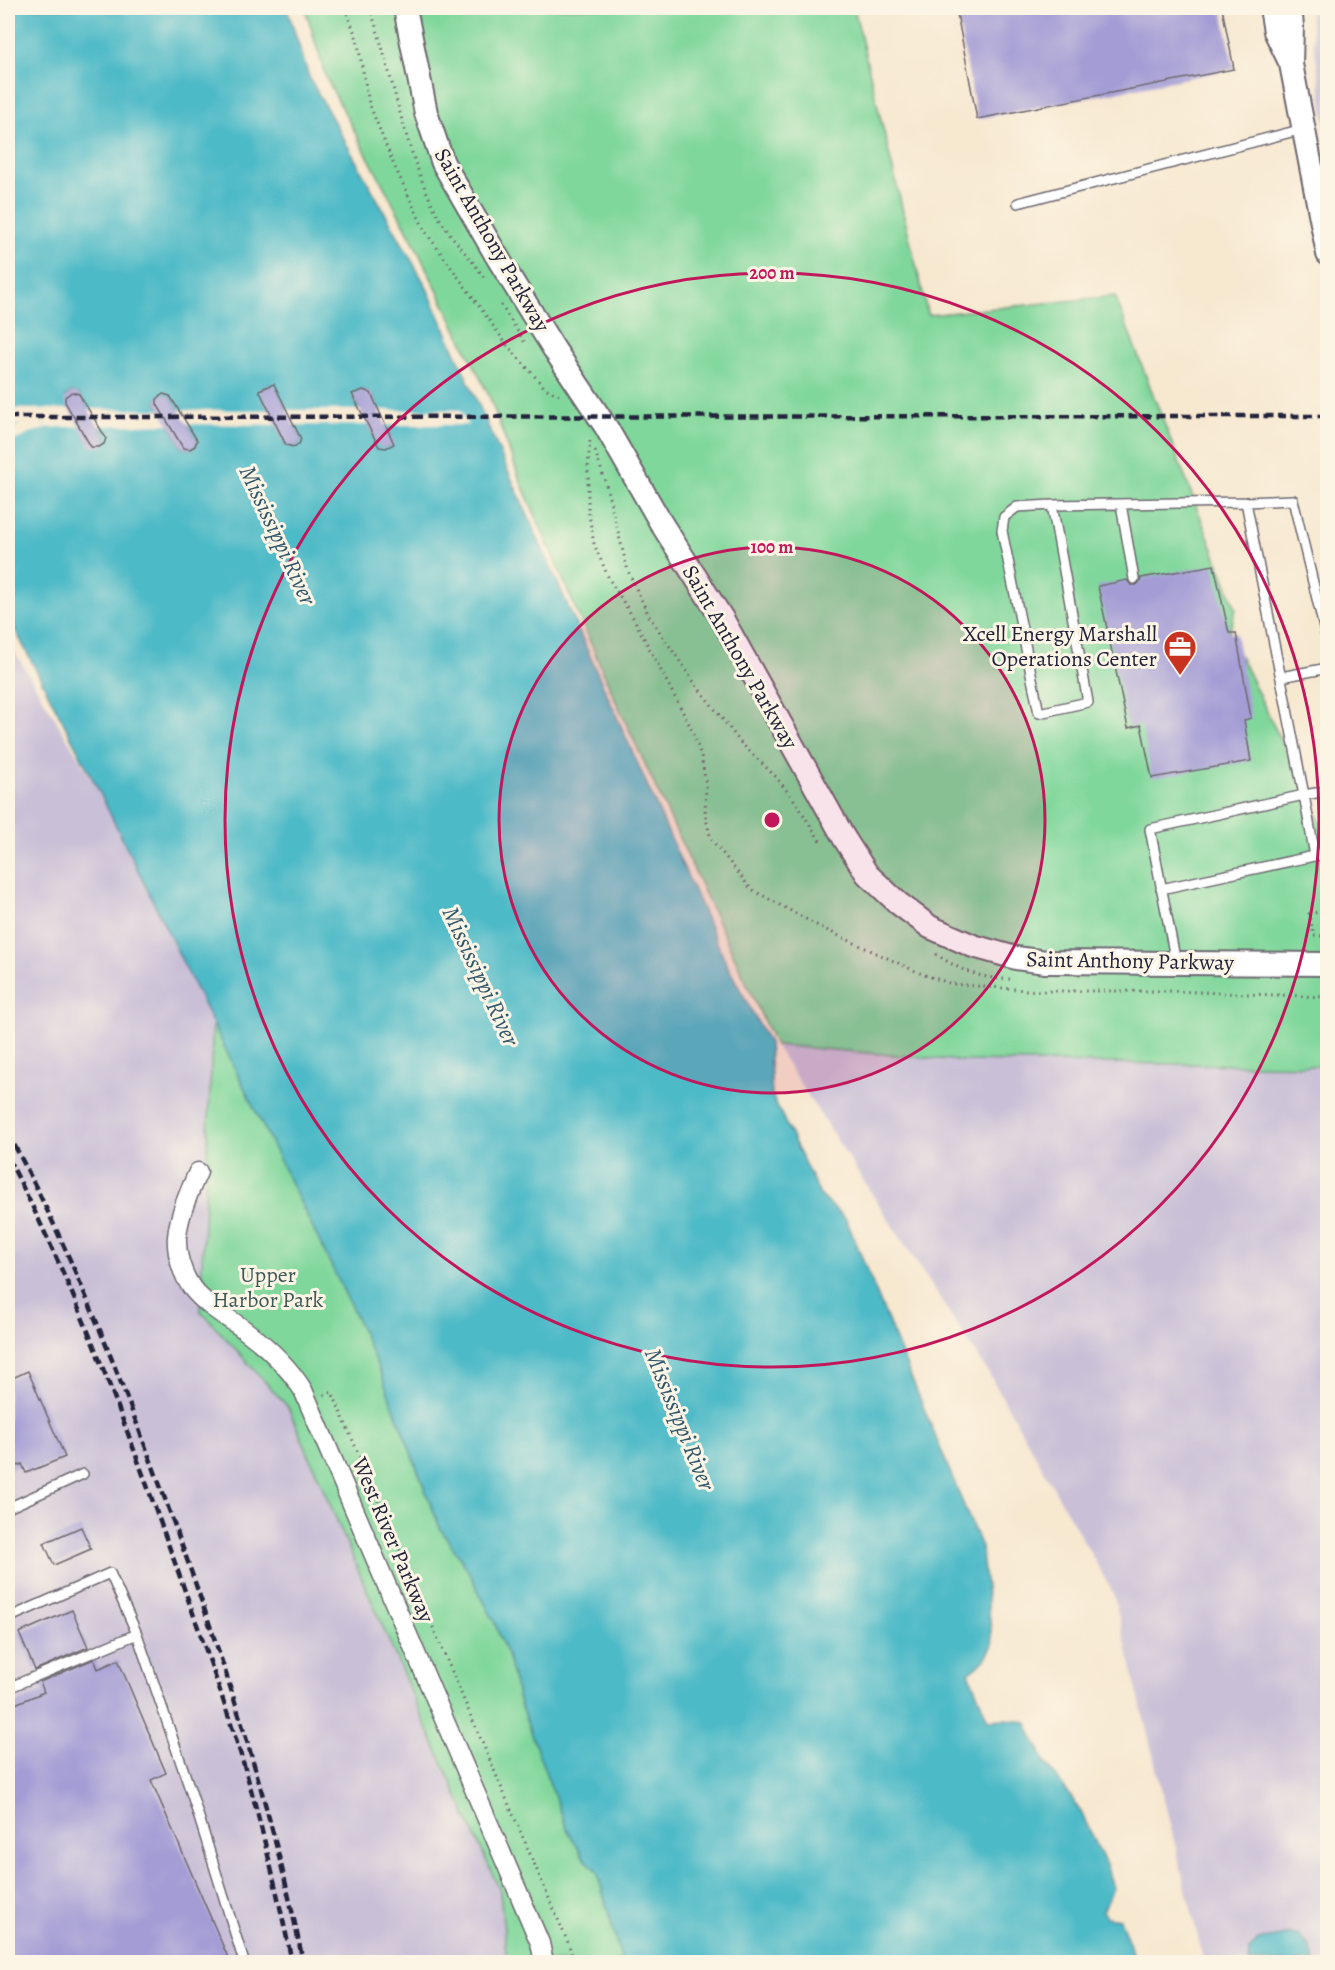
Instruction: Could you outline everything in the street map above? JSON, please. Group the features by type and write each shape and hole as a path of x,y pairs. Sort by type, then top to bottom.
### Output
{"street":[{"name":"Saint Anthony Parkway","path":"405,8 426,113 443,163 499,260 606,427 661,524 723,620 838,828 867,874 898,903 930,927 972,946 1016,958 1046,962 1328,964"},
{"path":"1271,8 1275,31 1291,64"},
{"path":"1290,8 1291,64 1328,254"},
{"name":"West River Parkway","path":"198,1172 185,1200 177,1236 179,1260 192,1288 280,1359 303,1390 540,1943 544,1962"}],"lane":[{"path":"1018,203 1303,129"},
{"path":"1052,505 1088,702 1039,713 1002,531 1004,517 1017,507 1052,505 1293,500 1328,644"},
{"path":"1246,502 1315,856"},
{"path":"1121,504 1134,579"},
{"path":"1281,677 1328,668"},
{"path":"1176,963 1150,829 1328,790"},
{"path":"1161,889 1328,853"},
{"path":"8,1508 83,1474"},
{"path":"8,1618 110,1573 137,1634 192,1795 244,1962"},
{"path":"8,1688 137,1634"}],"path":[{"path":"345,8 357,39 369,103 393,163 425,231 507,345 545,388 563,397"},
{"path":"590,441 605,481 628,571 649,616 696,685 741,742 789,793 823,846"},
{"path":"1328,910 1309,914 1314,936 1328,936"},
{"path":"934,952 953,965 982,977 1023,979"},
{"path":"332,1392 569,1945 573,1962"}],"shaded area":[{"path":"1309,8 1327,8 1327,135 1325,122"},
{"path":"8,641 99,791 213,1023 200,1310 288,1407 500,1891 507,1962 8,1962"},
{"path":"775,1045 963,1061 1327,1066 1327,1962 1204,1962 1113,1593 991,1377"}],"green space":[{"path":"305,8 854,8 928,315 1115,296 1236,609 1229,633 1327,836 1327,1066 963,1061 775,1045 613,695 520,480 490,398 413,241 326,78"},
{"name":"Upper Harbor Park","path":"213,1023 353,1310 381,1374 440,1528 466,1567 494,1621 508,1658 521,1707 567,1829 584,1858 597,1871 622,1962 507,1962 500,1891 288,1407 200,1310"}],"water":[{"name":"Mississippi River","path":"8,8 287,8 309,77 426,286 726,963 769,1043 772,1095 820,1195 846,1219 981,1547 993,1645 985,1660 969,1673 988,1720 1006,1719 1026,1722 1045,1762 1079,1808 1107,1867 1113,1888 1103,1911 1106,1917 1120,1919 1136,1962 622,1962 597,1871 584,1858 567,1829 521,1707 508,1658 494,1621 466,1567 440,1528 381,1374 353,1310 99,791 8,616 8,447 11,448 12,444 8,436","holes":["272,385 276,388 301,439 299,444 294,447 286,445 261,389","363,390 371,393 392,440 391,445 386,448 379,446 354,398 356,393","71,392 79,394 106,438 102,444 91,446 65,397","163,394 170,396 197,440 191,449 183,448 157,404 157,399"]},
{"path":"1299,1935 1309,1946 1315,1962 1249,1962 1249,1951 1258,1940"}],"pier":[{"path":"8,409 73,409 83,426 46,428 38,414 46,429 8,442 8,430 20,425 8,425"},
{"path":"85,409 163,410 172,424 95,426"},
{"path":"175,410 272,410 280,425 184,424"},
{"path":"284,410 364,410 371,425 291,425"},
{"path":"375,410 460,410 468,425 382,425"}],"building":[{"path":"956,8 1222,8 1234,69 977,119"},
{"path":"274,384 301,439 294,447 286,445 259,390"},
{"path":"363,390 371,393 394,444 386,448 379,447 352,394"},
{"path":"72,392 79,394 106,438 104,444 99,447 91,447 65,402 65,397"},
{"path":"163,394 170,396 197,440 195,446 190,449 183,448 157,404 157,399"},
{"name":"Xcell Energy Marshall Operations Center","path":"1214,565 1229,633 1236,633 1251,718 1244,720 1251,761 1152,778 1141,725 1128,728 1098,586 1127,580 1131,585 1136,585 1141,578"},
{"path":"28,1371 65,1457 26,1473 22,1464 8,1470 8,1380"},
{"path":"81,1527 91,1549 54,1565 44,1543"},
{"path":"72,1610 88,1647 35,1670 19,1633"},
{"path":"94,1659 98,1669 118,1660 166,1773 151,1780 230,1962 8,1962 8,1707 44,1692 40,1682"}],"railway":[{"path":"8,417 1328,416"},
{"path":"8,1133 53,1223 93,1313 186,1556 225,1670 260,1786 303,1962"},
{"path":"8,1158 71,1290 125,1425 202,1640 251,1789 292,1962"}],"place":[{"name":"Xcell Energy Marshall Operations Center","path":"1180,676"}]}
